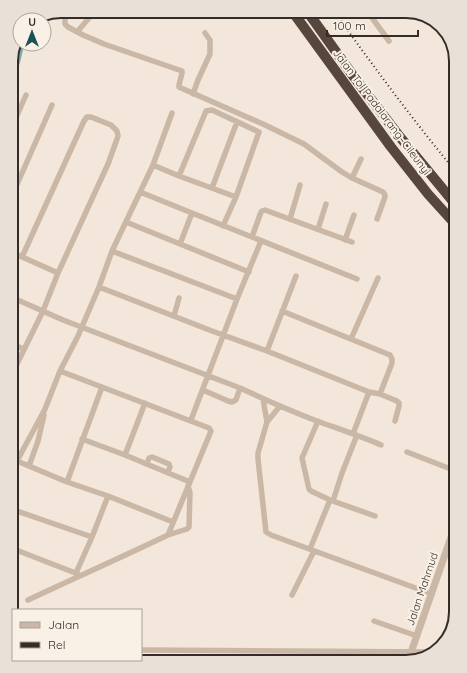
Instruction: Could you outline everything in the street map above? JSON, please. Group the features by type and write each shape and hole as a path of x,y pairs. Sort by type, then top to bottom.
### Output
{"highway":[{"name":"Jalan Tol Padalarang–Cileunyi","path":"297,18 396,153 428,194 449,217"},
{"name":"Jalan Tol Padalarang–Cileunyi","path":"312,18 354,77 400,137 449,196"}],"street":[{"path":"65,18 65,24 77,32 104,44 182,71 180,86 193,94 263,124 304,144 342,172 383,192 385,197 377,219"},
{"path":"77,32 89,18"},
{"path":"372,18 390,41"},
{"path":"193,94 210,54 210,40 205,33"},
{"path":"18,113 26,95"},
{"path":"18,182 52,105"},
{"path":"179,176 206,112 212,110 259,132"},
{"path":"18,457 45,408 60,371 82,328 112,251 153,165 172,113"},
{"path":"18,361 43,311 58,273 108,164 118,136 116,130 111,126 88,116 84,121 22,257"},
{"path":"212,188 237,122"},
{"path":"223,226 236,197 263,124"},
{"path":"352,178 362,159"},
{"path":"153,165 236,197"},
{"path":"290,219 300,185"},
{"path":"140,192 357,279"},
{"path":"318,230 326,204"},
{"path":"252,237 261,212 263,210 267,210 352,242"},
{"path":"180,244 192,213"},
{"path":"345,240 354,215"},
{"path":"126,222 249,272"},
{"path":"191,420 237,299 262,241"},
{"path":"112,251 237,299"},
{"path":"18,255 58,273"},
{"path":"267,351 296,276"},
{"path":"351,338 378,278"},
{"path":"99,287 267,351 369,392 380,394 399,403 400,406 395,421"},
{"path":"174,316 179,298"},
{"path":"18,300 82,328 240,388 280,406 381,445"},
{"path":"282,311 390,355 392,363 380,394"},
{"path":"18,347 24,349"},
{"path":"60,371 102,388 191,420 209,428 211,431 168,535"},
{"path":"67,482 102,388"},
{"path":"203,390 232,402 236,400 240,388"},
{"path":"292,595 312,550 342,473 369,392"},
{"path":"263,399 267,422"},
{"path":"125,455 145,403"},
{"path":"280,406 267,422 258,453 266,532 432,594"},
{"path":"30,466 38,441 45,408"},
{"path":"318,421 302,458 309,489 331,500 375,516"},
{"path":"82,440 147,464 149,458 152,457 169,464 170,467 168,472 189,483"},
{"path":"407,452 449,468"},
{"path":"18,462 173,522"},
{"path":"28,600 78,574 119,559 168,535 187,529 190,525 189,483"},
{"path":"78,574 108,496"},
{"path":"18,511 92,537"},
{"name":"Jalan Mahmud","path":"411,655 449,544"},
{"path":"18,551 78,574"},
{"path":"374,621 417,636"},
{"path":"142,650 423,651"}],"railway":[{"path":"339,18 424,133 449,163"}]}
